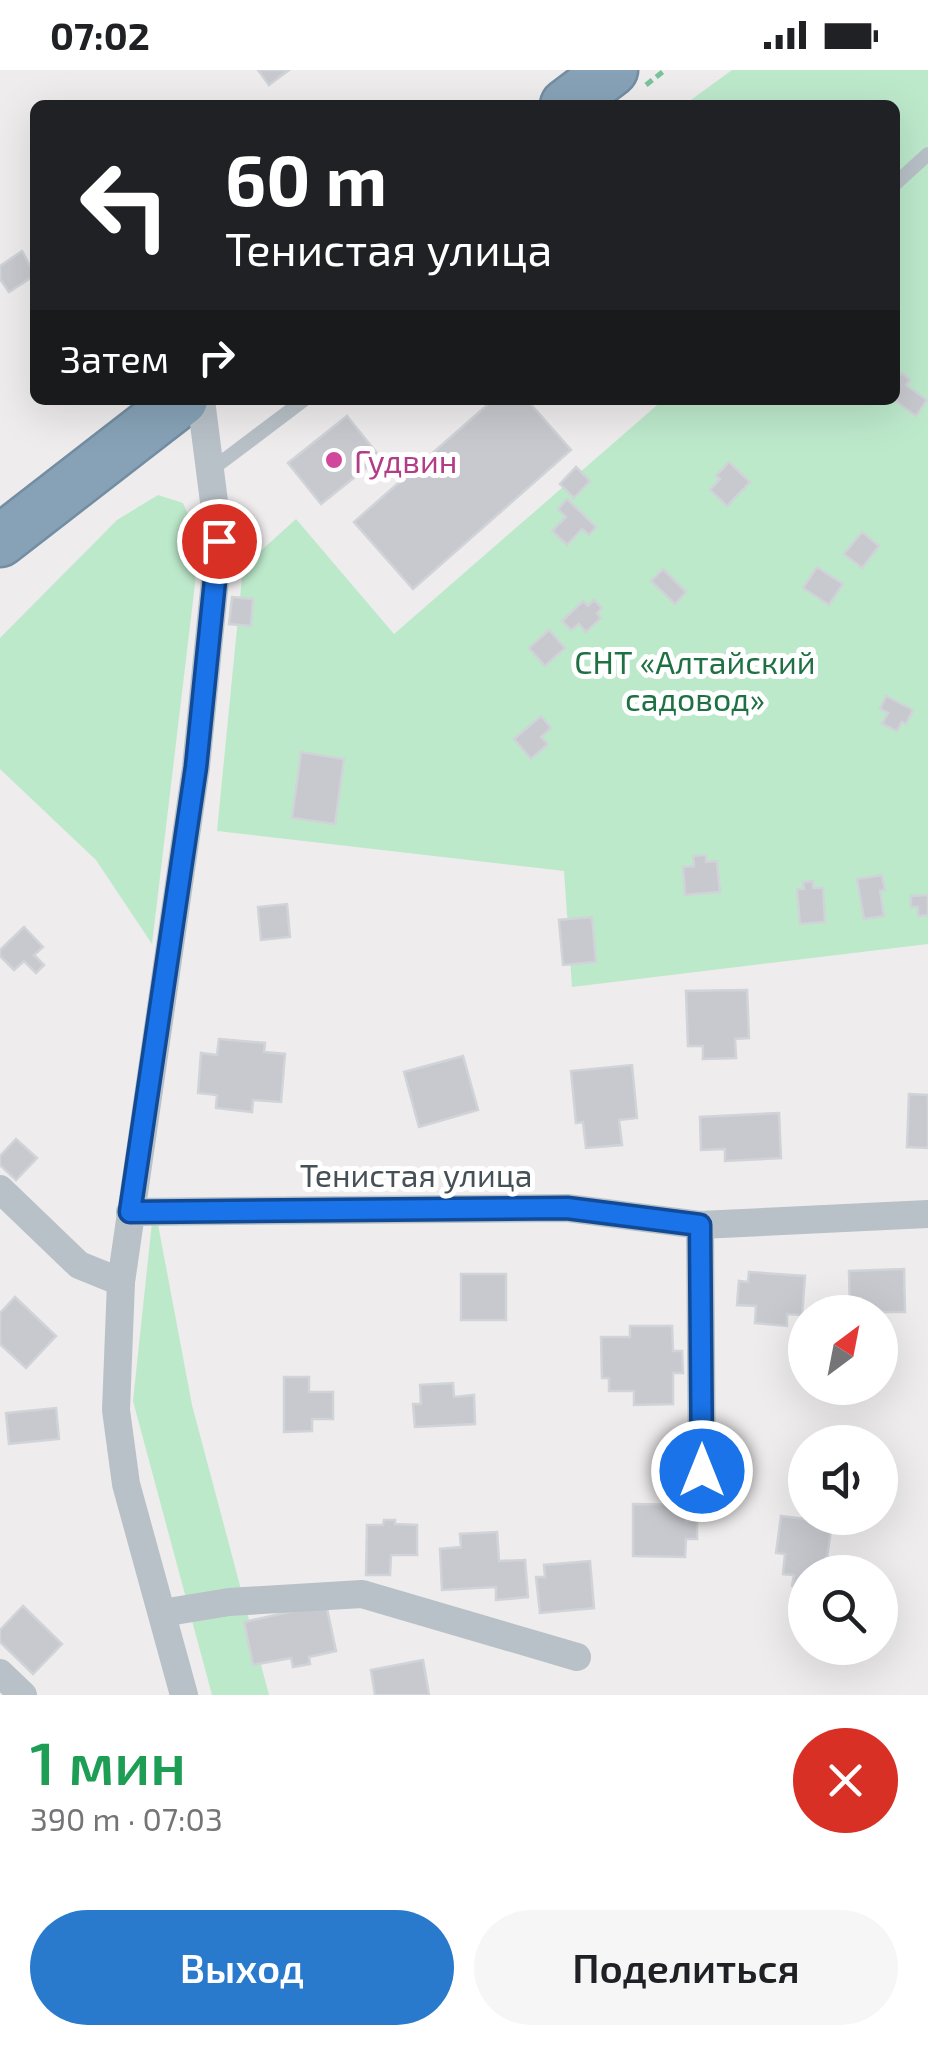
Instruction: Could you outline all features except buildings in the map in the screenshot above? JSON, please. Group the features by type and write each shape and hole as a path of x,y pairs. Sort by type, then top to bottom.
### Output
{"highway":[{"path":"578,93 612,70"},
{"path":"0,541 176,405"}],"street":[{"path":"184,1695 126,1484 116,1410 121,1282 196,767 219,541 201,405"},
{"path":"0,1188 78,1265 121,1282"},
{"name":"Тенистая улица","path":"130,1212 567,1208 700,1225 928,1214"},
{"path":"700,1225 702,1471"},
{"path":"162,1613 229,1602 362,1594 577,1657"},
{"path":"0,1673 23,1695"}],"lane":[{"path":"900,179 928,154"},
{"path":"211,470 297,405"}],"green space":[{"name":"СНТ «Алтайский садовод»","path":"732,70 928,70 928,944 572,987 564,871 217,831 243,567 296,519 394,634 657,405 900,405 900,100 691,100"},
{"path":"158,495 183,503 200,542 152,944 96,860 0,769 0,638 117,520"},
{"path":"154,1203 192,1405 269,1695 212,1695 133,1401"}],"place":[{"name":"Гудвин","path":"334,460"}],"route":[{"path":"219,541 196,767 130,1212 567,1208 700,1225 702,1471"}]}
